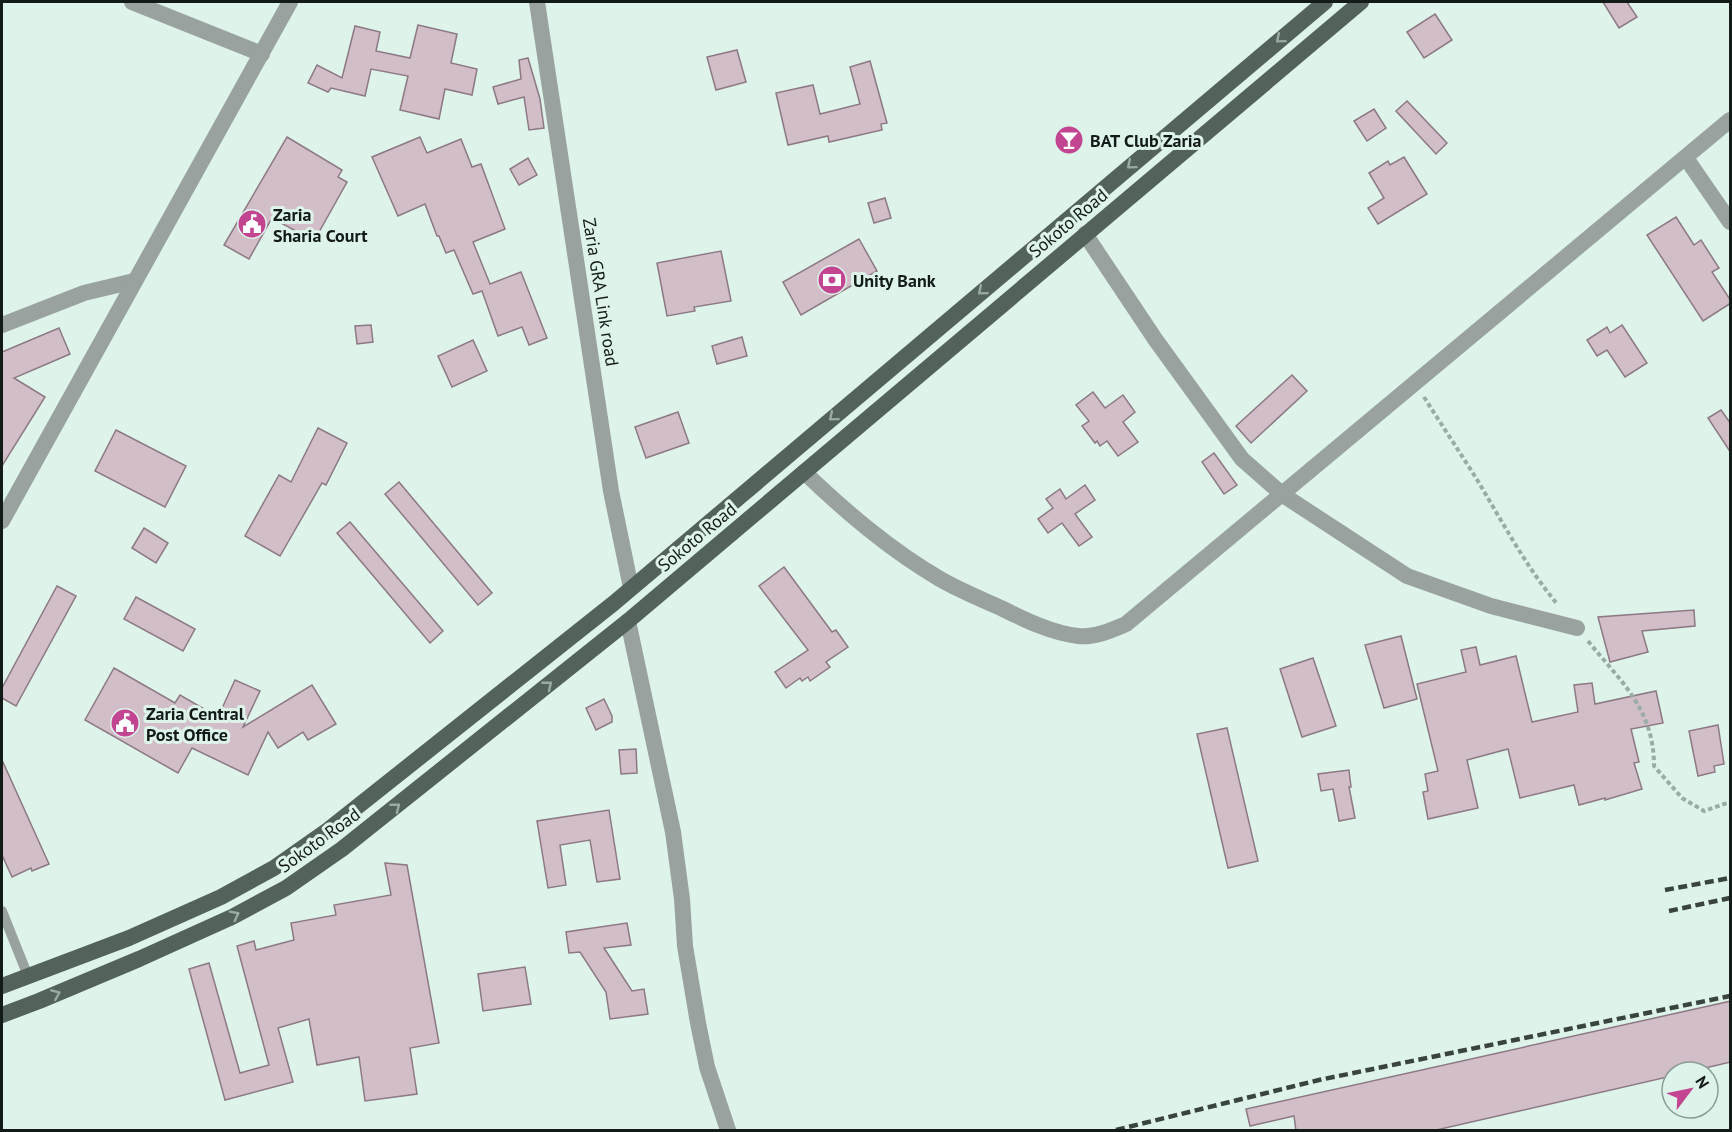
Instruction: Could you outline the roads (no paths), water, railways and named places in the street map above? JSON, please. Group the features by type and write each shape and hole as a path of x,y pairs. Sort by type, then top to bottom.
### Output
{"main road":[{"name":"Sokoto Road","path":"2,986 129,938 221,897 274,868 380,790 632,588 1325,2"},
{"name":"Sokoto Road","path":"2,1015 139,959 232,917 286,888 342,849 628,621 1361,2"}],"street":[{"path":"132,2 262,54"},
{"path":"2,521 290,2"},
{"name":"Zaria GRA Link road","path":"537,2 611,491 632,588"},
{"path":"804,472 848,513 893,549 941,580 1059,633 1081,636 1101,633 1126,624 1731,120"},
{"path":"1686,158 1731,222"},
{"path":"1085,234 1155,339 1242,459 1283,495 1407,576 1491,606 1577,628"},
{"path":"2,325 84,293 134,281"},
{"path":"628,621 673,832 682,899 685,946 698,1023 707,1067 728,1131"}],"lane":[{"path":"2,911 28,976"}],"railway":[{"path":"1665,890 1730,878"},
{"path":"1669,911 1730,898"},
{"path":"1116,1130 1319,1080 1730,996"}],"place":[{"name":"BAT Club Zaria","path":"1069,140"},
{"name":"Zaria Sharia Court","path":"252,224"},
{"name":"Unity Bank","path":"832,280"},
{"name":"Zaria Central Post Office","path":"125,723"}]}
